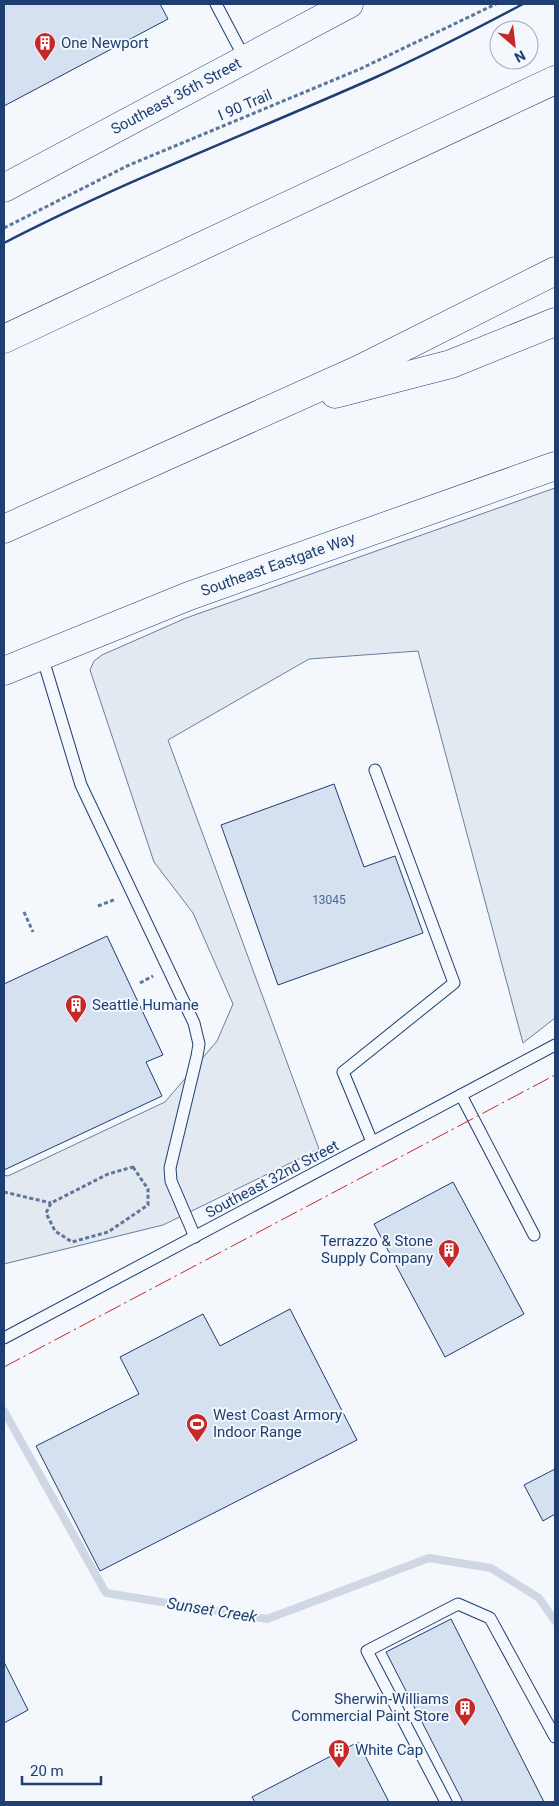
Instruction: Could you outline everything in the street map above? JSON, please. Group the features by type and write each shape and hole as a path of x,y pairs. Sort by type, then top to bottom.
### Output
{"main road":[{"name":"Southeast 36th Street","path":"4,188 349,4"},
{"path":"4,339 555,80"},
{"path":"4,529 360,369 555,271"},
{"path":"263,412 451,364 555,322"},
{"name":"Southeast Eastgate Way","path":"4,671 189,596 555,466"}],"lane":[{"path":"216,4 245,59"},
{"path":"42,656 82,786 194,1023 199,1044 170,1168 171,1181 195,1237"},
{"path":"372,1142 343,1072 454,984 375,770"},
{"name":"Southeast 32nd Street","path":"4,1338 555,1045"},
{"path":"461,1095 534,1235"},
{"path":"446,1802 367,1651 458,1604 490,1618 555,1737"}],"path":[{"name":"I 90 Trail","path":"4,228 128,166 360,70 496,4"},
{"path":"24,912 33,932"},
{"path":"4,1192 51,1203 108,1174 133,1167 148,1189 148,1205 108,1232 72,1242 55,1231 46,1213 51,1203"}],"shaded area":[{"path":"555,488 555,1018 523,1043 418,651 309,659 168,740 319,1149 163,1225 4,1264 4,1175 8,1176 165,1102 217,1041 233,1004 193,913 154,862 90,670 94,661 102,655 186,618"}],"building":[{"name":"One Newport","path":"4,4 160,4 168,19 4,106"},
{"path":"334,784 364,867 395,856 423,933 278,985 221,825"},
{"name":"Seattle Humane","path":"107,936 163,1055 146,1062 162,1096 4,1170 4,984"},
{"name":"Terrazzo & Stone Supply Company","path":"453,1182 524,1314 445,1357 374,1224"},
{"name":"West Coast Armory Indoor Range","path":"290,1309 357,1440 100,1571 36,1446 139,1394 120,1357 203,1314 220,1346"},
{"path":"555,1469 555,1514 543,1521 524,1485"},
{"name":"Sherwin-Williams Commercial Paint Store","path":"451,1619 544,1802 463,1802 386,1652"},
{"path":"4,1662 28,1710 4,1723"},
{"name":"White Cap","path":"358,1742 389,1802 255,1802 252,1797"}],"waterway":[{"name":"Sunset Creek","path":"4,1411 106,1593 267,1619 429,1558 491,1568 539,1598 555,1621"}],"wall":[{"path":"4,243 141,178 393,69 523,4"}],"power":[{"path":"4,1367 555,1075"}],"place":[{"name":"One Newport","path":"45,62"},
{"name":"Seattle Humane","path":"76,1024"},
{"name":"Terrazzo & Stone Supply Company","path":"449,1269"},
{"name":"West Coast Armory Indoor Range","path":"197,1443"},
{"name":"Sherwin-Williams Commercial Paint Store","path":"465,1727"},
{"name":"White Cap","path":"339,1769"}]}
